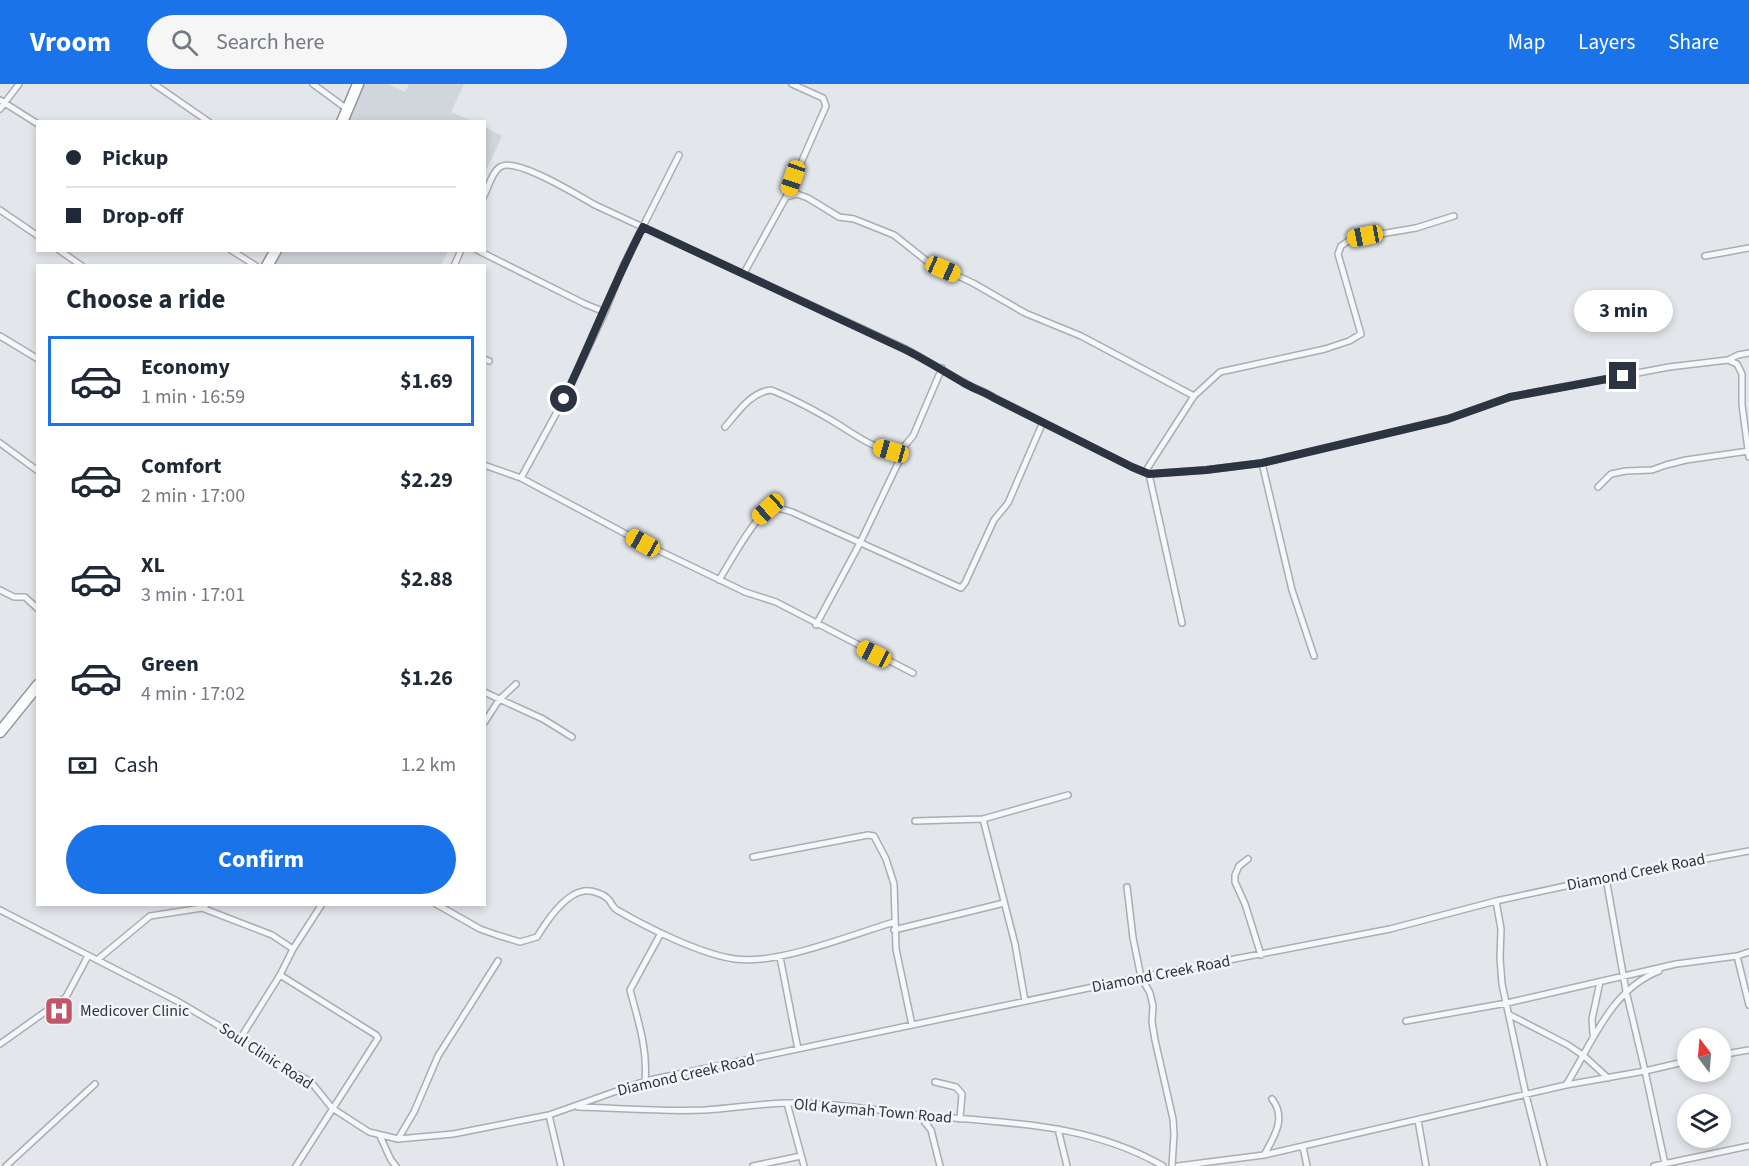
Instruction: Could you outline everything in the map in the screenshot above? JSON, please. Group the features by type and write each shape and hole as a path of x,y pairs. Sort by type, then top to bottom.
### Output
{"highway":[{"path":"343,120 358,84"},
{"path":"0,732 36,687"}],"street":[{"path":"0,109 2,101 19,84"},
{"path":"154,84 205,120"},
{"path":"313,84 347,109"},
{"path":"744,273 786,197 825,106 826,102 823,98 792,84"},
{"path":"2,101 36,122"},
{"path":"521,478 564,399 623,266 679,155"},
{"path":"486,192 500,166 518,166 942,368 966,384 1147,473 1206,470 1262,463 1448,419 1510,397 1669,367 1728,360 1749,353"},
{"path":"786,197 797,194 839,217 854,219 894,235 928,262 973,283 1025,313 1081,336 1194,396"},
{"path":"0,210 36,235"},
{"path":"1182,623 1147,473 1194,396 1220,372 1325,349 1361,334 1338,254 1341,246 1351,239 1416,228 1454,216"},
{"path":"1705,256 1749,248"},
{"path":"62,252 79,264"},
{"path":"234,252 253,264"},
{"path":"481,252 604,312"},
{"path":"0,336 36,358"},
{"path":"1598,488 1611,474 1652,470 1686,460 1748,453 1742,405 1742,374 1737,364 1728,360"},
{"path":"725,427 761,391 771,390 828,418 879,447 900,451 913,436 942,368"},
{"path":"719,580 757,520 768,509 776,508 792,512 961,588 971,572 994,520 1008,503 1043,422"},
{"path":"0,443 36,470"},
{"path":"816,625 860,543 902,457 900,451"},
{"path":"1262,463 1292,590 1314,656"},
{"path":"486,466 521,478 643,543 719,580 745,592 776,602 913,674"},
{"path":"0,590 14,597 25,597 36,607"},
{"path":"486,720 500,700 516,684"},
{"path":"486,693 543,719 572,736"},
{"path":"915,821 982,819 1068,795"},
{"path":"982,819 1015,944 1025,1001"},
{"path":"753,857 868,835 874,836 886,859 894,884 894,930 912,1025"},
{"name":"Diamond Creek Road","path":"576,1107 607,1093 645,1081 1141,977 1390,929 1496,901 1749,851"},
{"path":"1248,859 1239,866 1235,882 1245,904 1261,955"},
{"path":"1606,878 1626,991 1665,1164"},
{"path":"1127,887 1133,938 1141,977 1153,1006 1152,1022 1155,1040 1173,1119 1172,1166"},
{"path":"440,906 480,929 520,942 537,938 549,916 568,899 583,891 591,891 608,899 614,909 661,933 700,949 736,959 780,957 894,922"},
{"path":"1496,901 1501,928 1502,984 1526,1095 1545,1166"},
{"path":"894,930 1005,903"},
{"path":"97,960 150,916 205,906 272,935 293,949"},
{"path":"240,1039 321,906"},
{"name":"Soul Clinic Road","path":"0,910 177,1001 311,1082 332,1108 369,1132 380,1136 398,1139 453,1134 549,1115 576,1107"},
{"path":"645,1081 646,1066 642,1036 630,990 661,933"},
{"path":"1406,1021 1507,1003 1676,964 1737,956 1749,952"},
{"path":"0,1044 66,997 88,956"},
{"path":"1737,956 1749,1005"},
{"path":"780,957 798,1049"},
{"path":"398,1139 414,1112 438,1056 498,960"},
{"path":"1566,1085 1607,1014 1630,986 1652,973 1676,964"},
{"path":"280,975 378,1036 296,1166"},
{"path":"1594,1036 1592,1018 1600,982"},
{"path":"1510,1015 1568,1045 1608,1078"},
{"path":"1731,1053 1749,1050"},
{"path":"1178,1166 1264,1155 1303,1147 1566,1085 1677,1064"},
{"path":"935,1082 956,1087 962,1094 960,1119"},
{"path":"6,1166 95,1084"},
{"path":"1264,1155 1279,1125 1278,1110 1272,1099"},
{"path":"787,1103 804,1166"},
{"name":"Old Kaymah Town Road","path":"576,1107 702,1110 787,1103 849,1106 920,1116 1044,1126 1110,1142 1140,1153 1163,1166"},
{"path":"549,1115 561,1166"},
{"path":"920,1116 932,1130 940,1166"},
{"path":"1418,1120 1426,1166"},
{"path":"1058,1129 1067,1166"},
{"path":"380,1136 396,1166"},
{"path":"1654,1166 1749,1146"},
{"path":"1303,1147 1307,1166"},
{"path":"753,1166 801,1156"}],"shaded area":[{"path":"355,84 388,84 405,92 409,84 464,84 451,112 470,120 338,120"},
{"path":"486,128 502,136 486,171"},
{"path":"277,252 448,252 442,264 271,264"}],"place":[{"name":"Medicover Clinic","path":"59,1011"}],"route":[{"path":"564,399 623,266 643,227 906,350 942,368 966,384 1149,474 1262,463 1448,419 1510,397 1623,376"}]}
